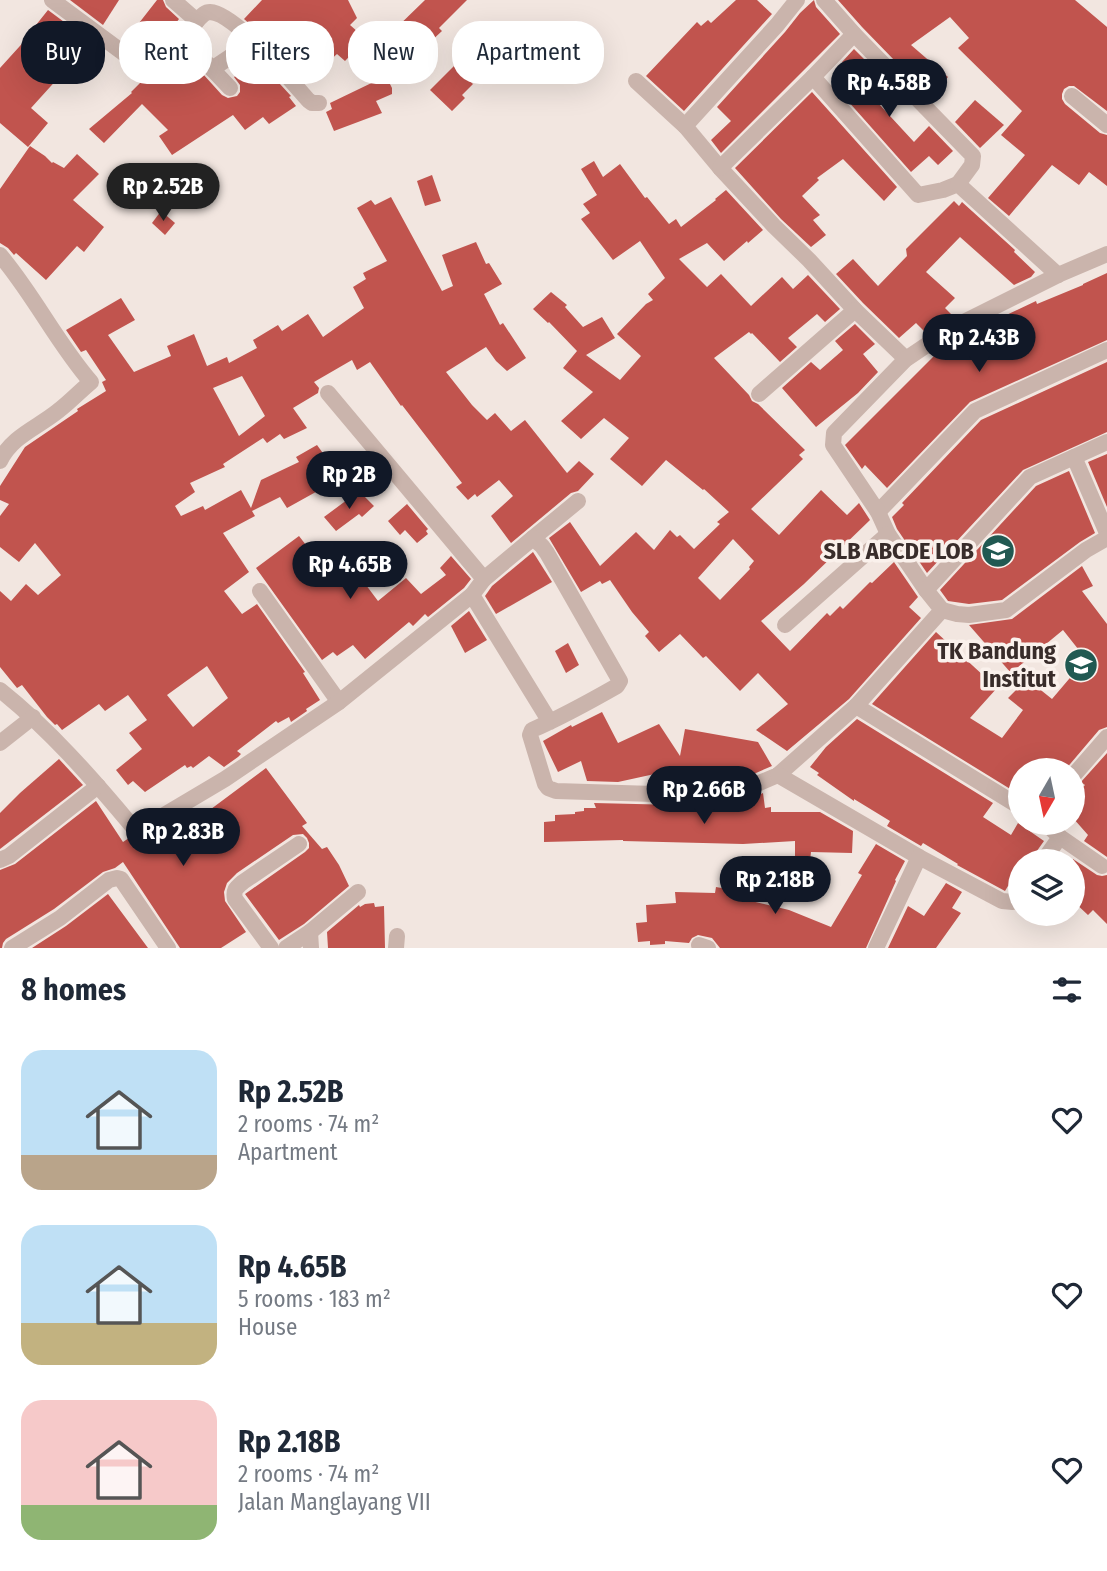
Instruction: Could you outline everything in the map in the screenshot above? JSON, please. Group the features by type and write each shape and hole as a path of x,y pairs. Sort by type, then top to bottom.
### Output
{"street":[{"path":"52,0 119,49"},
{"path":"173,0 197,21 204,13 212,12 229,21"},
{"path":"685,126 797,0"},
{"path":"813,78 918,195 958,184 972,164 973,156 824,0"},
{"path":"720,168 813,78 854,34"},
{"path":"226,60 212,69 230,88"},
{"path":"636,81 685,126 720,168 855,310 906,359"},
{"path":"295,84 312,103 320,103"},
{"path":"1072,96 1107,125"},
{"path":"958,184 1058,275"},
{"path":"1074,457 1106,540 1087,550 1006,610 969,615 942,610 926,590 888,534 878,512 833,445 832,439 840,426 906,359 952,328 1058,275 1107,254"},
{"path":"0,256 16,274 91,382 57,412 14,441 0,461"},
{"path":"759,394 855,310"},
{"path":"878,512 975,411 1107,350"},
{"path":"328,393 484,579"},
{"path":"926,590 1030,477 1107,442"},
{"path":"0,690 33,717 132,826 139,828 225,779 339,702 472,595 484,579 578,500"},
{"path":"785,625 888,534"},
{"path":"533,538 547,553 620,681 617,686 533,730 530,735 545,784 556,791 719,796 736,793 778,775 856,706 942,610"},
{"path":"260,591 339,702"},
{"path":"472,595 550,722"},
{"path":"856,706 1008,800"},
{"path":"0,743 33,717"},
{"path":"1085,762 1107,737"},
{"path":"778,775 919,857 1002,901 1008,902"},
{"path":"0,860 9,856 97,786"},
{"path":"1052,849 1060,837 1101,866"},
{"path":"271,948 235,899 235,889 299,844"},
{"path":"876,948 919,857"},
{"path":"12,948 60,918 109,880 117,878 121,879 165,947"},
{"path":"286,948 310,940 359,892"}],"building":[{"path":"70,0 119,0 105,22 98,21"},
{"path":"157,0 163,0 166,7 179,19 177,21 141,21"},
{"path":"262,0 348,0 357,18 348,21 348,58 345,61 337,54 334,57 334,21 244,19"},
{"path":"425,0 467,0 439,28 442,31 438,35 438,21 403,21"},
{"path":"736,0 757,0 772,14 684,111 646,76 697,22 701,26 708,20 711,23"},
{"path":"814,0 816,7 840,34 721,153 711,140 731,121 717,107"},
{"path":"838,0 1075,0 1107,27 1107,111 1074,86 1064,89 1062,99 1100,133 1107,135 1107,186 1089,172 1079,185 1052,165 1009,216 988,198 1025,155 1001,135 1022,111 958,48 969,38 950,17 911,45 948,77 930,97"},
{"path":"48,10 63,21 39,21"},
{"path":"21,45 21,84 53,84 31,108 48,123 28,147 0,123 0,68"},
{"path":"854,49 881,76 866,90 914,142 929,126 953,151 938,165 929,156 911,172 839,91 856,76 842,62"},
{"path":"452,68 452,84 473,84 462,95 465,98 452,111 430,90"},
{"path":"139,84 212,84 228,98 237,96 240,92 239,84 280,84 296,106 269,124 263,117 245,130 233,115 172,155 159,136 168,130 142,104 104,143 89,129"},
{"path":"369,84 390,84 392,88 392,94 376,101 382,113 334,131 326,112 332,109 330,103"},
{"path":"812,92 897,187 884,201 843,159 817,178 819,180 802,196 820,215 813,220 826,235 811,247 781,219 735,168"},
{"path":"975,100 1004,125 980,148 955,122"},
{"path":"30,146 52,163 64,168 77,154 99,174 73,200 104,227 84,252 77,246 46,280 16,253 14,255 0,243 0,189"},
{"path":"594,161 603,177 620,164 645,198 647,197 669,224 676,219 681,227 726,190 763,230 724,261 707,243 679,259 707,287 721,274 751,306 782,277 793,289 808,275 840,309 825,322 817,314 788,338 797,347 780,362 749,332 714,358 752,401 805,450 799,455 803,459 751,509 779,535 821,490 847,515 859,503 870,520 761,621 790,651 827,613 830,616 840,606 843,609 894,562 918,597 909,607 921,618 849,699 787,751 756,730 788,704 758,673 740,691 680,634 659,652 645,636 649,632 610,580 602,584 600,581 581,592 549,538 570,522 600,566 636,532 654,550 670,530 677,537 680,535 694,549 729,512 666,460 642,486 610,459 629,438 604,418 581,439 561,421 593,392 563,368 577,351 533,309 551,292 567,305 565,307 583,327 602,317 615,338 586,355 620,380 641,356 617,334 653,300 648,294 665,278 640,241 613,260 581,219 590,213 583,204 597,195 581,169","holes":["733,539 754,561 750,569 720,600 698,578"]},
{"path":"432,175 441,201 425,206 417,181"},
{"path":"391,197 442,291 453,286 442,255 476,242 486,264 489,263 502,284 484,294 500,325 503,323 526,358 507,371 486,347 446,372 487,420 495,413 511,431 525,420 567,473 579,461 594,474 578,491 571,493 511,543 491,516 513,496 499,480 477,497 475,494 468,500 456,487 462,483 370,362 357,370 352,360 314,382 319,388 318,393 293,408 307,428 284,439 280,434 267,443 263,438 223,464 225,467 190,483 195,492 175,506 181,516 203,506 205,510 241,490 251,508 261,480 299,462 296,457 317,445 341,478 287,508 280,497 252,511 255,516 223,533 249,572 224,591 242,614 257,604 305,672 303,673 320,700 291,722 289,717 278,723 276,721 237,751 241,754 224,767 209,756 193,768 187,768 185,765 145,792 133,781 128,785 116,770 142,749 129,733 147,720 128,695 105,711 99,704 62,730 47,717 22,685 17,688 0,667 0,591 11,601 26,584 38,595 61,575 35,543 19,562 0,547 0,516 9,504 0,500 0,486 25,447 106,391 102,382 106,380 86,350 81,352 66,330 121,298 135,320 108,335 134,372 171,356 167,346 194,334 207,366 227,357 229,363 257,348 253,340 278,325 282,331 308,314 323,337 364,308 353,287 366,279 363,273 387,261 357,208 371,200 375,205","holes":["242,376 265,416 239,436 213,388","207,666 228,698 193,727 167,695"]},
{"path":"954,201 959,206 962,202 1035,272 1031,277 1014,285 960,237 926,272 955,298 945,308 953,316 926,333 916,323 899,338 836,274 853,259 878,286 907,256 906,249"},
{"path":"161,211 175,223 165,235 152,223"},
{"path":"1107,273 1107,340 970,402 887,488 865,465 862,469 845,445 936,354 934,353 957,337 982,325"},
{"path":"855,324 875,344 863,354 878,372 858,393 816,427 782,388 811,362 820,370 843,350 835,341"},
{"path":"1107,362 1107,432 1023,470 927,573 897,529 892,517 904,505 902,503 981,420"},
{"path":"1107,454 1107,507 1088,462"},
{"path":"1069,471 1095,533 1002,600 969,604 948,601 940,590 1036,486"},
{"path":"359,491 374,506 362,517 359,514 336,531 324,517"},
{"path":"407,504 428,529 428,534 417,543 405,530 400,535 388,521"},
{"path":"299,536 326,571 345,557 378,601 406,578 421,594 446,575 440,568 451,556 471,579 464,588 428,617 425,614 413,626 409,622 365,659 353,645 337,656 333,652 322,660 256,568"},
{"path":"533,552 552,582 496,614 485,596 492,586"},
{"path":"1082,566 1093,586 1082,591 1107,624 1107,727 1099,730 1075,758 1008,758 1008,788 872,704 936,632 997,688 970,718 1002,738 1023,710 1008,698 1027,679 1052,699 1086,659 1063,630 1011,673 969,625 1012,619"},
{"path":"469,611 487,640 465,653 451,626"},
{"path":"568,643 579,665 566,673 555,651"},
{"path":"602,712 618,743 659,724 680,756 685,729 758,742 772,766 733,783 718,785 678,784 673,770 618,782 587,781 581,761 558,772 543,741"},
{"path":"857,719 993,803 983,817 1008,835 1035,835 1044,841 1038,849 1008,849 1008,886 1005,891 923,843 921,846 887,826 890,821 854,801 817,775 819,773 810,767 826,747"},
{"path":"1107,753 1107,857 1084,841 1088,835 1085,832 1085,778"},
{"path":"59,759 83,785 0,849 0,813"},
{"path":"266,768 307,823 302,826 322,849 327,847 349,886 304,924 279,940 245,894 309,848 307,838 303,834 293,835 237,873 227,883 225,901 246,932 221,948 180,948 123,862 103,872 54,909 6,939 0,948 0,870 15,864 96,801 123,842 129,838 133,843 178,819 183,824 205,809 207,812"},
{"path":"763,793 765,808 771,807 771,812 820,812 853,831 852,853 811,852 810,861 795,860 795,841 743,844 623,840 544,842 544,822 555,821 555,815 575,814 584,811 584,808 596,808 594,803 719,806 740,803"},
{"path":"876,844 905,861 866,948 720,948 712,938 698,935 689,943 665,941 665,944 650,945 650,941 638,942 636,923 647,922 646,905 676,903 675,892 715,893 716,887 732,890 730,896 789,910 831,927 862,875 858,873"},
{"path":"1085,867 1097,875 1107,875 1107,924 1093,910 1088,915 1085,912"},
{"path":"946,883 962,892 952,908 961,913 936,948 888,948 908,906 924,916"},
{"path":"108,894 148,948 32,948 66,926"},
{"path":"374,903 375,907 384,906 385,948 328,948 327,932 359,905 360,907"}],"place":[{"name":"SLB ABCDE LOB","path":"998,551"},
{"name":"TK Bandung Institut","path":"1081,665"}]}
